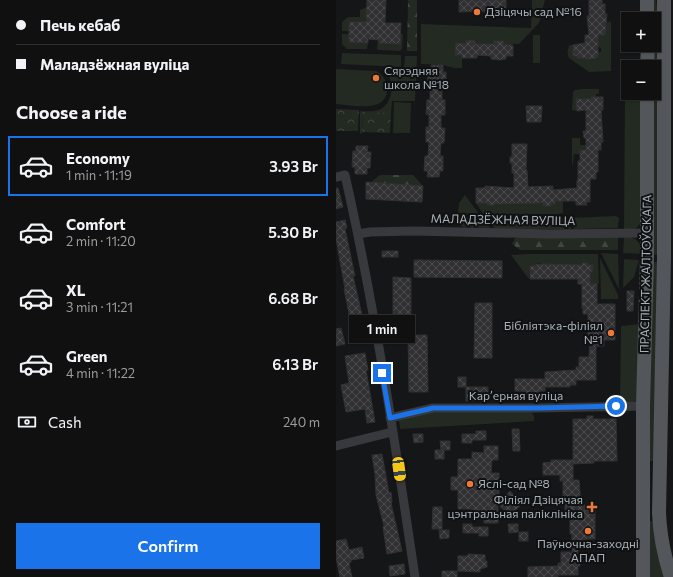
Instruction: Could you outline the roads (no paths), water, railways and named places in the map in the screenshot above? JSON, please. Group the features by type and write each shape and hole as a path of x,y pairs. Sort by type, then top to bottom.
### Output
{"main road":[{"path":"647,0 648,12"},
{"name":"ПРАСПЕКТ ЖАЛТОЎСКАГА","path":"664,0 664,258 659,513 660,534 664,554 672,577"},
{"name":"ПРАСПЕКТ ЖАЛТОЎСКАГА","path":"643,577 643,406 647,233 647,100"},
{"path":"643,455 646,464 650,466 655,466 660,460"},
{"path":"643,513 659,513"}],"street":[{"path":"340,176 358,234 395,446 414,577"},
{"name":"МАЛАДЗЁЖНАЯ ВУЛІЦА","path":"358,234 370,232 406,231 550,234 647,233"},
{"name":"Карʼерная вуліца","path":"390,418 433,408 643,406"},
{"path":"336,446 392,432"}],"place":[{"name":"Дзіцячы сад №16","path":"477,12"},
{"name":"Сярэдняя школа №18","path":"376,78"},
{"name":"Бібліятэка-філіял №1","path":"611,333"},
{"name":"Яслі-сад №8","path":"470,484"},
{"name":"Філіял Дзіцячая цэнтральная паліклініка","path":"592,507"},
{"name":"Паўночна-заходні АПАП","path":"588,531"}]}
